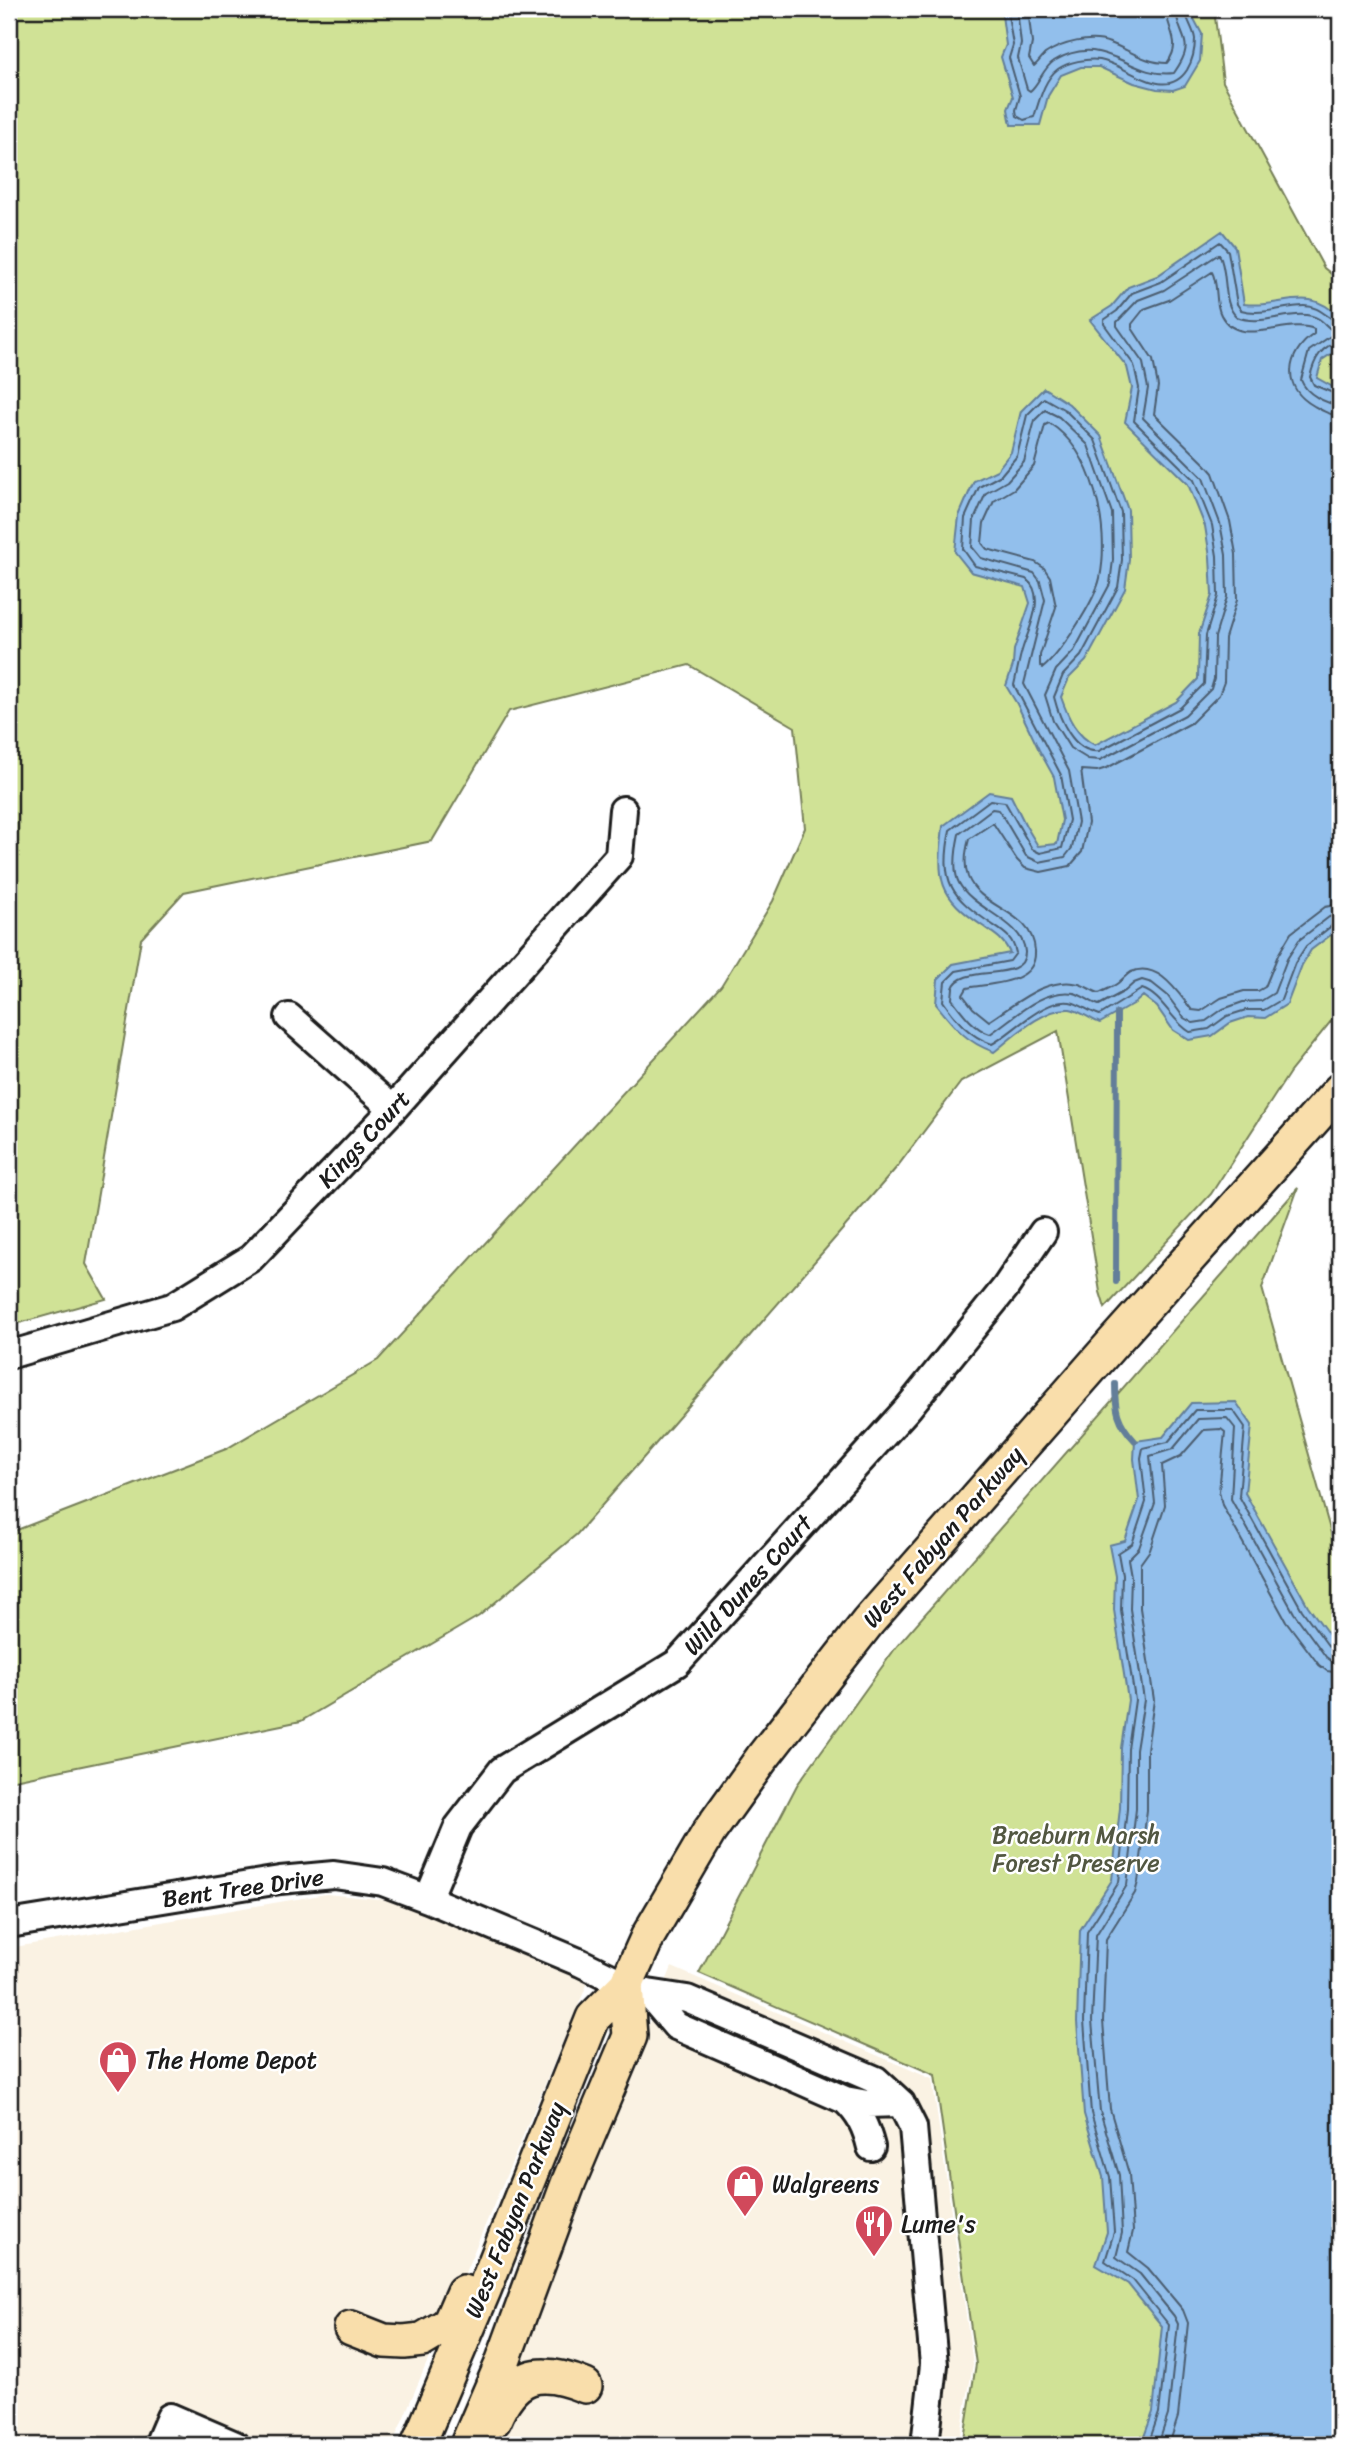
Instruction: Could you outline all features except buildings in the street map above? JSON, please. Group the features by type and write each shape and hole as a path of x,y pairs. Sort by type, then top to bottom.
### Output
{"main road":[{"name":"West Fabyan Parkway","path":"1309,1126 1340,1079"},
{"name":"West Fabyan Parkway","path":"418,2445 484,2290 593,2018 626,1985 648,1936 709,1832 762,1758 868,1622 1340,1090"},
{"name":"West Fabyan Parkway","path":"467,2445 501,2366 569,2181 630,2036 626,1985"},
{"path":"351,2328 384,2341 404,2342 422,2340 449,2324 520,2156 559,2099"},
{"path":"484,2445 501,2403 509,2391 520,2382 545,2374 559,2376 585,2386"}],"street":[{"name":"Kings Court","path":"9,1354 172,1307 251,1258 393,1109 619,856 623,810"},
{"path":"289,1017 393,1109"},
{"name":"Wild Dunes Court","path":"428,1899 458,1827 502,1770 677,1663 908,1408 1005,1288 1043,1232"},
{"name":"Bent Tree Drive","path":"9,1924 280,1880 334,1875 383,1882 581,1963 626,1985"},
{"path":"901,2103 867,2105 845,2100 676,2026 648,1993 687,2000 876,2081 901,2103 913,2127 934,2365 925,2445"},
{"path":"845,2100 858,2113 871,2147"},
{"path":"158,2445 170,2417 235,2445"}],"shaded area":[{"path":"326,1894 399,1901 589,1980 392,2445 9,2445 9,1948"},
{"path":"672,1967 932,2079 973,2364 959,2445 476,2445"}],"green space":[{"path":"9,9 1214,9 1223,82 1324,268 1340,281 1340,1010 1290,1072 1211,1194 1105,1308 1100,1292 1058,1031 961,1082 897,1167 577,1534 479,1616 301,1721 9,1781 9,1533 226,1449 378,1360 721,986 773,901 805,828 795,727 689,665 509,711 432,841 184,892 141,939 86,1264 106,1299 9,1326"},
{"name":"Braeburn Marsh Forest Preserve","path":"1298,1188 1262,1288 1340,1565 1340,2445 963,2445 976,2364 935,2075 699,1973 797,1785 897,1646"}],"water":[{"path":"998,9 1192,9 1202,34 1200,61 1185,86 1173,90 1134,83 1099,67 1081,67 1061,75 1048,96 1040,125 1011,125 1008,109 1013,97 1001,57 1006,45 1002,15"},
{"path":"1222,231 1235,247 1244,304 1306,300 1317,302 1340,318 1340,348 1322,360 1317,378 1340,391 1340,928 1311,950 1302,965 1287,1004 1265,1018 1248,1017 1230,1023 1212,1036 1189,1040 1173,1030 1157,1007 1143,996 1100,1023 1070,1009 1050,1013 1029,1024 994,1052 961,1033 936,1004 938,979 953,964 1010,953 999,938 968,916 949,895 941,874 943,826 989,792 1011,796 1038,846 1057,844 1062,820 1054,777 1006,686 1013,665 1014,650 1030,603 1025,587 971,572 955,552 959,516 974,481 997,470 1011,452 1021,411 1044,388 1069,404 1101,436 1128,510 1129,560 1125,589 1086,661 1069,678 1061,697 1070,719 1083,737 1095,745 1176,702 1198,679 1199,634 1212,595 1205,526 1188,484 1125,422 1132,388 1127,367 1090,320 1112,306 1128,287 1157,276"},
{"path":"1236,1402 1252,1425 1245,1493 1308,1606 1340,1650 1340,2445 1141,2445 1153,2412 1162,2326 1128,2284 1096,2265 1107,2232 1103,2177 1084,2114 1077,2022 1080,1930 1112,1880 1120,1808 1121,1748 1128,1700 1114,1610 1115,1576 1109,1545 1125,1541 1139,1500 1134,1459 1135,1441 1163,1437 1191,1403"}],"waterway":[{"path":"1116,1282 1117,1013"},
{"path":"1115,1384 1118,1415 1135,1441"}],"place":[{"name":"The Home Depot","path":"118,2094"},
{"name":"Walgreens","path":"745,2218"},
{"name":"Lume's","path":"874,2258"}]}
